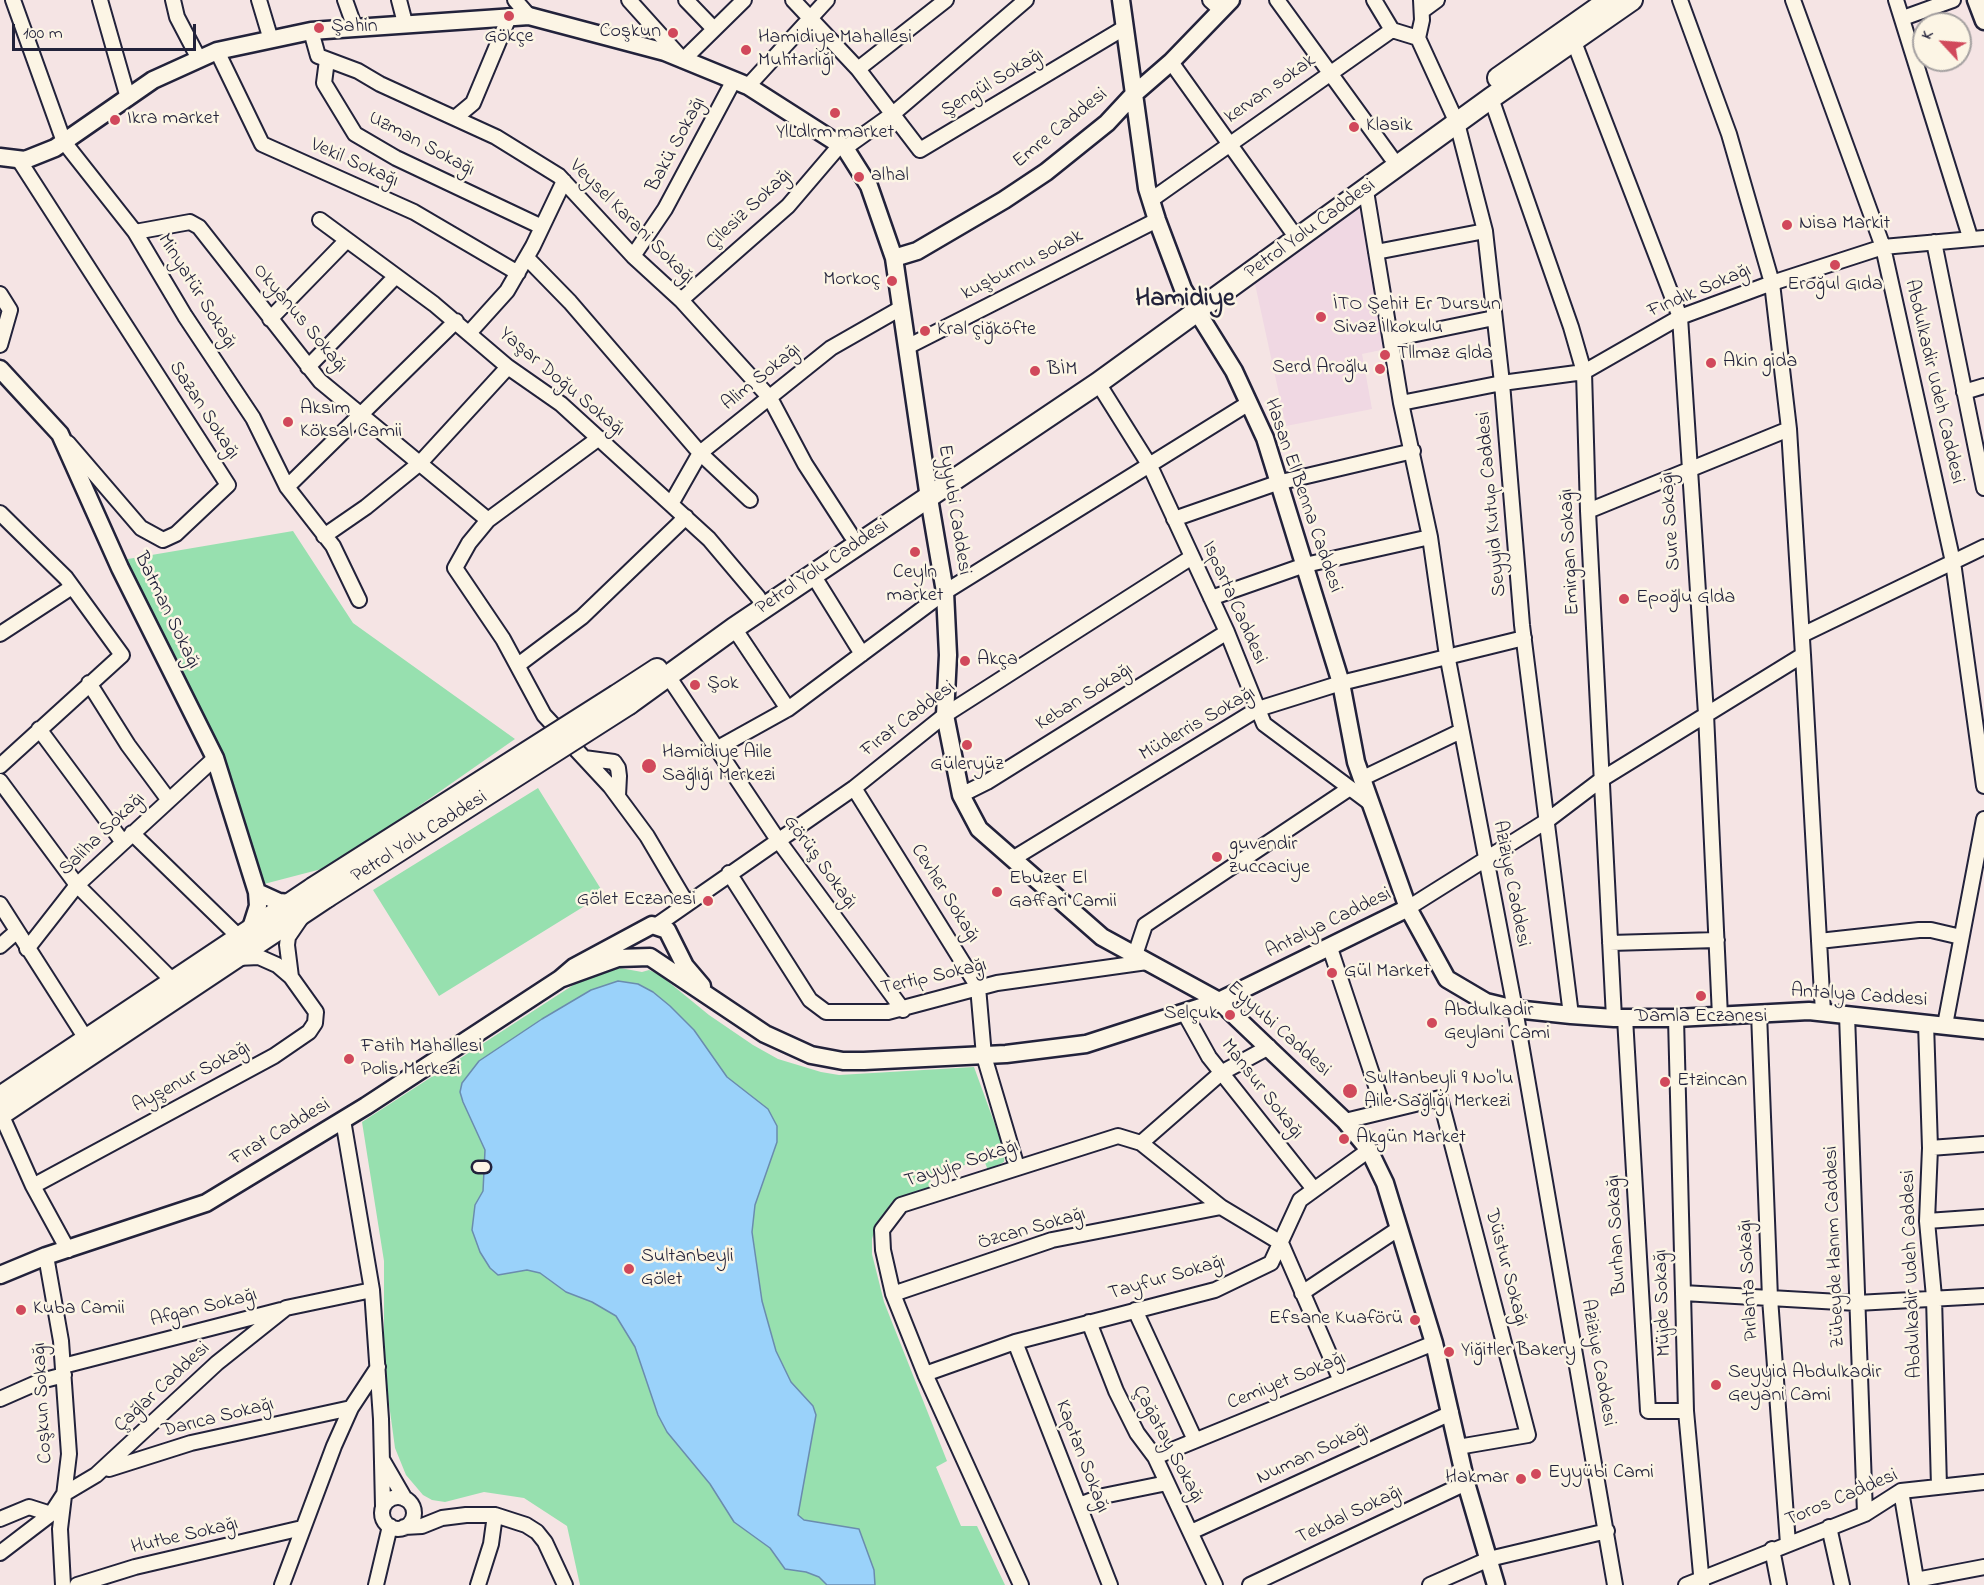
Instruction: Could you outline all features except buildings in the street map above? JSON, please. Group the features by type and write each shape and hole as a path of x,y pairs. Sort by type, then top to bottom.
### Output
{"main road":[{"name":"Petrol Yolu Caddesi","path":"623,699 668,676 928,491 1366,191 1455,118 1609,0"},
{"name":"Petrol Yolu Caddesi","path":"91,1045 233,959 298,907 623,699 758,597 851,535 928,491 1098,383 1291,230 1390,157 1491,98 1632,0"},
{"name":"Petrol Yolu Caddesi","path":"0,1109 91,1045 173,981 245,932 298,907"}],"street":[{"name":"Minyatür Sokağı","path":"13,0 64,142 135,232 185,315 253,418 287,488 333,546 359,600"},
{"path":"100,0 128,98"},
{"path":"173,0 177,16 199,59"},
{"path":"259,0 271,40"},
{"path":"345,0 355,28"},
{"path":"399,0 405,23"},
{"path":"515,0 529,15"},
{"path":"629,0 683,60 744,0"},
{"path":"686,0 714,29"},
{"path":"793,0 858,69 894,113"},
{"name":"Bakü Sokağı","path":"633,256 741,83 811,18 827,0"},
{"path":"858,69 946,0"},
{"name":"Çilesiz Sokağı","path":"681,300 788,206 843,146 894,113 1026,0"},
{"name":"Hasan El Benna Caddesi","path":"1121,0 1133,95 1151,200 1157,220 1183,289 1234,371 1265,438 1277,483 1341,683 1356,762 1357,783 1370,803 1408,908"},
{"path":"1277,0 1328,74 1390,157"},
{"path":"1374,0 1392,30 1418,38 1422,5 1437,0"},
{"path":"1680,0 1729,134 1772,283 1789,429 1823,1012"},
{"name":"Abdulkadir Udeh Caddesi","path":"1793,0 1883,247 1953,562 1977,688 1984,786"},
{"path":"1896,0 1977,238"},
{"path":"1903,18 1953,0"},
{"path":"1976,0 1984,21"},
{"name":"Emre Caddesi","path":"894,258 916,251 1004,200 1046,172 1107,123 1133,95 1172,62 1221,3"},
{"name":"Eyyubi Caddesi","path":"0,157 19,160 35,156 64,142 153,80 217,51 311,31 529,15 665,52 741,83 843,146 869,186 894,258 945,592 948,655 945,715 961,795 979,829 1102,937 1219,1001 1345,1120 1369,1150 1385,1183 1434,1343 1466,1483 1496,1585"},
{"path":"454,118 473,103 509,17"},
{"name":"Şengül Sokağı","path":"894,113 920,150 1124,28"},
{"name":"kervan sokak","path":"1151,200 1230,142 1392,30"},
{"path":"311,31 318,56 327,60"},
{"name":"Seyyid Kutup Caddesi","path":"1418,38 1455,118 1485,231 1502,383 1524,638 1571,1015"},
{"name":"Sure Sokağı","path":"1574,42 1680,318 1688,471 1706,714 1720,1016"},
{"name":"Vekil Sokağı","path":"217,51 262,144 414,212 518,273"},
{"name":"Veysel Karani Sokağı","path":"327,60 358,71 380,84 496,137 564,181 633,256 681,300 770,398 805,464 851,535"},
{"name":"Uzman Sokağı","path":"327,60 324,83 355,134 396,158 542,227"},
{"path":"1172,62 1291,230"},
{"name":"Emirgan Sokağı","path":"1491,98 1571,327 1584,372 1588,511 1610,943 1619,1018"},
{"name":"Sazan Sokağı","path":"19,160 228,485 176,534 163,540 141,528 60,434"},
{"path":"470,332 507,291 564,181"},
{"name":"Aziziye Caddesi","path":"1366,191 1401,403 1430,537 1461,731 1515,1008 1615,1585"},
{"name":"Yaşar Doğu Sokağı","path":"320,220 456,321 508,367 561,404 709,539 758,597"},
{"name":"kuşburnu sokak","path":"907,346 1157,220"},
{"name":"Okyanus Sokağı","path":"135,232 190,222 199,228 308,367 488,520"},
{"path":"1376,252 1485,231"},
{"name":"Fındık Sokağı","path":"1401,403 1502,383 1584,372 1680,318 1772,283 1883,247 1977,238"},
{"path":"270,319 347,240"},
{"path":"1934,242 1984,488"},
{"path":"526,258 570,302 700,453 750,500"},
{"path":"308,367 396,276"},
{"path":"0,294 10,310 0,345"},
{"name":"Alim Sokağı","path":"671,504 700,453 831,348 902,308"},
{"path":"1392,339 1494,318"},
{"path":"287,488 342,436 360,413 456,321"},
{"path":"324,536 366,507 420,463 508,367"},
{"name":"Batman Sokağı","path":"3,377 60,434 120,567 215,758 256,892"},
{"name":"Isparta Caddesi","path":"1098,383 1150,466 1227,632 1264,724 1357,783"},
{"path":"1964,392 1984,386"},
{"path":"716,749 788,710 945,592 1249,403"},
{"path":"1588,511 1789,429"},
{"path":"599,438 488,520 469,543 455,568 518,665 532,697 544,715 618,796 647,836 686,902"},
{"path":"1174,519 1277,483 1413,452"},
{"path":"0,765 122,655 72,587 1,517"},
{"path":"518,665 582,617 686,518"},
{"path":"1211,598 1305,565 1430,537"},
{"path":"1802,635 1984,547"},
{"name":"Fırat Caddesi","path":"658,929 686,902 854,788 945,715 1192,557"},
{"path":"813,575 862,654"},
{"path":"0,634 72,587"},
{"path":"734,628 788,710"},
{"name":"Keban Sokağı","path":"961,795 987,783 1227,632"},
{"name":"Müderris Sokağı","path":"1014,858 1258,709 1341,683 1524,638"},
{"path":"1408,908 1548,820 1602,779 1803,655"},
{"name":"Görüş Sokağı","path":"668,676 778,840 903,1010"},
{"path":"89,683 128,745 168,799"},
{"path":"39,729 127,837 245,932 258,906 256,892"},
{"path":"1141,958 1145,925 1357,783 1461,731"},
{"name":"Saliha Sokağı","path":"27,949 77,885 215,758"},
{"path":"0,781 77,885 173,981"},
{"name":"Cevher Sokağı","path":"854,788 978,987 984,1056 1017,1167"},
{"path":"1944,1025 1984,819"},
{"name":"Tertip Sokağı","path":"729,873 810,1000 826,1012 903,1010 978,987 1141,958"},
{"path":"256,892 298,907 288,937 286,953 291,977"},
{"path":"0,904 91,1045"},
{"name":"Antalya Caddesi","path":"650,957 765,1034 811,1055 853,1061 984,1056 1086,1044 1219,1001 1408,908 1448,979 1486,1002 1571,1015 1619,1018 1823,1012 1984,1030"},
{"path":"650,957 642,951 639,941 658,929"},
{"path":"560,979 618,958 660,957 668,951 658,929"},
{"path":"560,979 574,967 658,929"},
{"path":"658,929 709,996"},
{"path":"1819,941 1919,930 1931,930 1961,937"},
{"path":"0,946 16,932"},
{"path":"1610,943 1717,940"},
{"path":"1330,948 1384,1110"},
{"path":"233,959 259,957 277,965 291,977"},
{"name":"Ayşenur Sokağı","path":"33,1186 296,1042 315,1023 316,1011 291,977"},
{"name":"Fırat Caddesi","path":"0,1275 45,1256 206,1203 343,1120 560,979"},
{"name":"Mansur Sokağı","path":"1184,1012 1209,1058 1313,1188"},
{"name":"Pırlanta Sokağı","path":"1759,1013 1770,1298 1788,1544"},
{"name":"Zübeyde Hanım Caddesi","path":"1847,1015 1865,1514"},
{"name":"Burhan Sokağı","path":"1619,1018 1648,1411 1686,1411"},
{"name":"Müjde Sokağı","path":"1676,1018 1686,1411 1701,1582"},
{"name":"Abdulkadir Udeh Caddesi","path":"1926,1023 1930,1148 1927,1221 1934,1297 1939,1487"},
{"path":"1269,1047 1221,1073 1141,1143 1221,1207 1281,1244 1341,1381"},
{"name":"Düstur Sokağı","path":"1345,1120 1440,1098 1528,1435 1458,1447"},
{"path":"0,1109 33,1186 68,1250"},
{"path":"343,1120 372,1290 383,1461 382,1517 390,1526 404,1527 422,1526 442,1518 495,1515 526,1525 537,1532 556,1562 565,1585"},
{"name":"Tayyip Sokağı","path":"1021,1585 925,1374 893,1294 883,1250 882,1230 901,1205 1118,1136 1141,1143"},
{"path":"1930,1148 1984,1144"},
{"name":"Tayfur Sokağı","path":"925,1374 1016,1342 1215,1290 1271,1263 1300,1200 1313,1188 1369,1150"},
{"name":"Özcan Sokağı","path":"893,1294 1052,1240 1221,1207"},
{"path":"1927,1221 1984,1217"},
{"path":"1302,1293 1398,1229"},
{"name":"Coşkun Sokağı","path":"45,1256 63,1370 69,1454 60,1529 63,1585"},
{"name":"Çağlar Caddesi","path":"0,1553 51,1514 64,1494 96,1475 218,1363 286,1308 372,1290"},
{"path":"1683,1293 1857,1303 1984,1296"},
{"name":"Afgan Sokağı","path":"0,1398 63,1370 286,1308"},
{"path":"1135,1310 1195,1440"},
{"name":"Çağatay Sokağı","path":"1089,1322 1116,1391 1137,1433 1155,1457 1215,1585"},
{"name":"Kaptan Sokağı","path":"1016,1342 1110,1585"},
{"name":"Cemiyet Sokağı","path":"1155,1457 1434,1343"},
{"path":"282,1585 302,1528 351,1408 378,1367"},
{"name":"Darıca Sokağı","path":"96,1475 115,1466 192,1443 351,1408"},
{"name":"Numan Sokağı","path":"1191,1532 1451,1413"},
{"path":"383,1461 409,1503 411,1521 404,1527"},
{"name":"Toros Caddesi","path":"1686,1585 1701,1582 1772,1549 1865,1514 1901,1491 1984,1482"},
{"path":"1079,1505 1103,1496 1167,1483"},
{"name":"Tekdal Sokağı","path":"1250,1585 1466,1483"},
{"path":"1901,1491 1917,1582 1984,1567"},
{"path":"383,1506 390,1499 409,1503 442,1518"},
{"path":"0,1519 29,1507 51,1514"},
{"path":"478,1585 491,1544 495,1515"},
{"path":"376,1585 390,1526"},
{"path":"1829,1527 1842,1585"},
{"name":"Hutbe Sokağı","path":"77,1585 135,1567 302,1528"},
{"path":"1430,1585 1489,1559 1607,1531"},
{"path":"1772,1549 1779,1585"}],"shaded area":[{"name":"İTO Şehit Er Dursun Sivaz İlkokulu","path":"1360,207 1386,349 1362,354 1372,409 1286,426 1255,284"}],"green space":[{"path":"293,531 353,623 515,739 333,866 264,884 211,733 122,560"},
{"path":"538,788 604,894 439,996 373,890"},
{"name":"Sultanbeyli Gölet","path":"620,968 642,972 649,970 660,975 709,1015 753,1045 778,1059 821,1072 839,1075 974,1067 1005,1152 1004,1162 988,1170 983,1158 930,1178 932,1190 892,1202 876,1225 872,1239 872,1254 884,1302 947,1461 936,1467 961,1526 977,1526 1005,1585 580,1585 567,1526 524,1498 484,1492 445,1502 432,1500 423,1495 406,1475 395,1448 384,1367 384,1261 362,1122 581,980"}],"water":[{"path":"618,981 638,984 653,992 670,1006 694,1030 727,1077 768,1109 777,1126 777,1142 755,1205 752,1232 762,1301 776,1351 791,1382 813,1406 816,1415 798,1515 804,1520 859,1529 874,1570 875,1585 827,1585 819,1577 806,1572 785,1569 770,1548 734,1522 710,1484 667,1432 658,1415 635,1347 616,1316 592,1302 566,1292 540,1273 527,1270 498,1275 490,1268 480,1252 472,1230 475,1205 483,1191 485,1150 463,1102 460,1092 462,1083 479,1061 542,1019 591,990"}],"place":[{"name":"Gökçe","path":"509,16"},
{"name":"Şahin","path":"319,28"},
{"name":"Coşkun","path":"673,33"},
{"name":"Hamidiye Mahallesi Muhtarlığı","path":"746,50"},
{"name":"YlLdlrm market","path":"835,113"},
{"name":"Ikra market","path":"115,120"},
{"name":"Klasik","path":"1354,127"},
{"name":"alhal","path":"859,177"},
{"name":"Nisa Markit","path":"1787,225"},
{"name":"Eroğul Gıda","path":"1835,265"},
{"name":"Morkoç","path":"892,281"},
{"name":"İTO Şehit Er Dursun Sivaz İlkokulu","path":"1321,317"},
{"name":"Kral çiğköfte","path":"925,331"},
{"name":"Tllmaz Glda","path":"1385,355"},
{"name":"Akin gida","path":"1711,363"},
{"name":"Serd Aroğlu","path":"1380,369"},
{"name":"BİM","path":"1035,371"},
{"name":"Aksım Köksal Camii","path":"288,422"},
{"name":"Ceyln market","path":"915,552"},
{"name":"Epoğlu Glda","path":"1624,599"},
{"name":"Akça","path":"965,661"},
{"name":"Şok","path":"695,685"},
{"name":"Güleryüz","path":"967,745"},
{"name":"Hamidiye Aile Sağlığı Merkezi","path":"649,766"},
{"name":"guvendir zuccaciye","path":"1217,857"},
{"name":"Ebuzer El Gaffari Camii","path":"997,892"},
{"name":"Gölet Eczanesi","path":"708,901"},
{"name":"Gül Market","path":"1332,973"},
{"name":"Damla Eczanesi","path":"1701,996"},
{"name":"Selçuk","path":"1230,1015"},
{"name":"Abdulkadir Geylani Cami","path":"1432,1023"},
{"name":"Fatih Mahallesi Polis Merkezi","path":"349,1059"},
{"name":"Etzincan","path":"1665,1082"},
{"name":"Sultanbeyli 9 No'lu Aile Sağlığı Merkezi","path":"1350,1091"},
{"name":"Akgün Market","path":"1344,1139"},
{"name":"Sultanbeyli Gölet","path":"629,1269"},
{"name":"Kuba Camii","path":"21,1310"},
{"name":"Efsane Kuaförü","path":"1415,1320"},
{"name":"Yiğitler Bakery","path":"1449,1352"},
{"name":"Seyyid Abdulkadir Geyani Cami","path":"1716,1385"},
{"name":"Eyyübi Cami","path":"1536,1474"},
{"name":"Hakmar","path":"1521,1479"}],"district":[{"name":"Hamidiye","path":"1185,301"}]}
